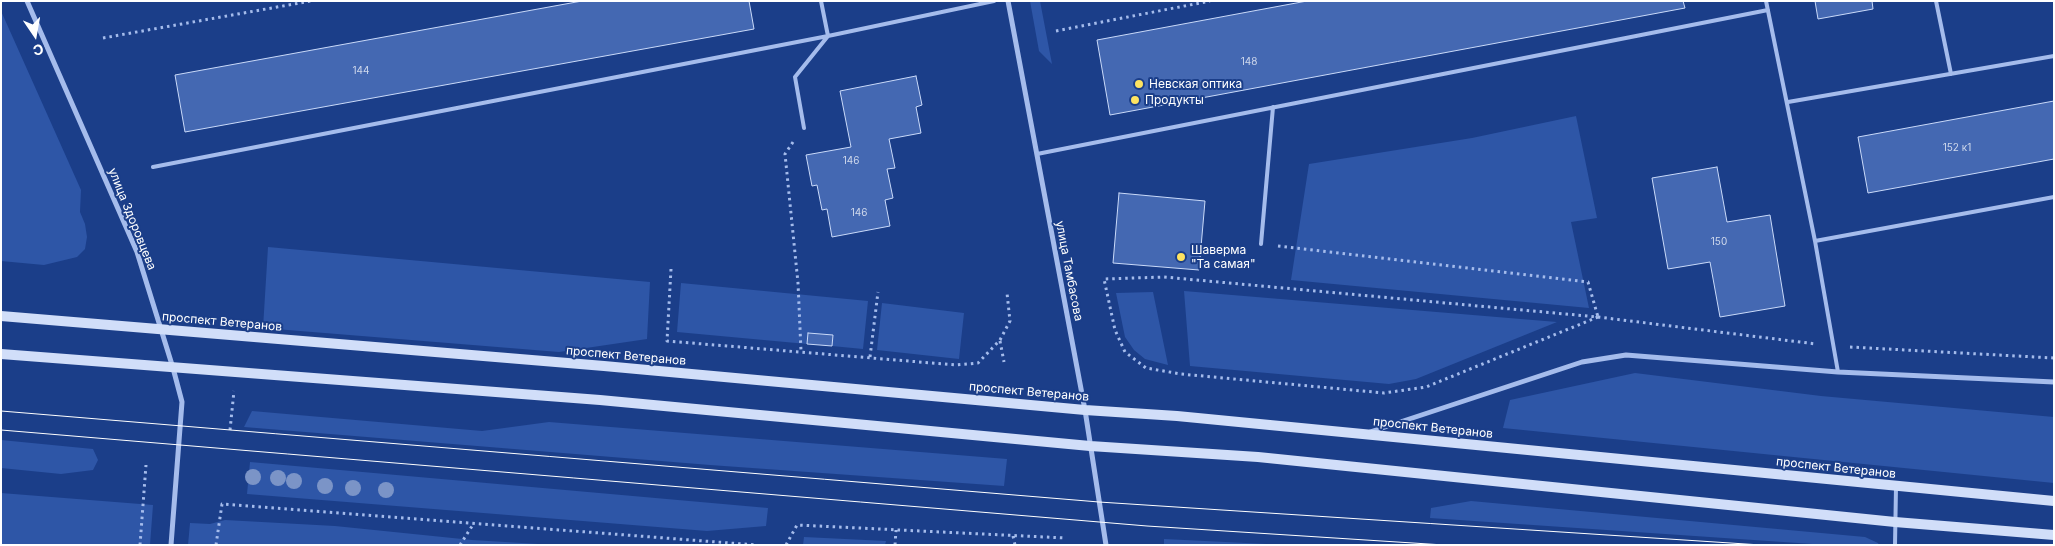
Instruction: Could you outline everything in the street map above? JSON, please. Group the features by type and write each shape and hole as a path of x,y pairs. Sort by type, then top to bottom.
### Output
{"main road":[{"name":"проспект Ветеранов","path":"1,316 623,368 1084,410 1177,416 2054,501"},
{"path":"1,354 600,400 1090,446 1249,456 1895,522 2054,535"}],"street":[{"name":"улица Здоровцева","path":"27,1 137,252 173,368 182,402 171,545"},
{"name":"улица Тамбасова","path":"1008,1 1084,410 1106,545"},
{"path":"1364,434 1582,362 1626,355 1838,372 2054,382"}],"lane":[{"path":"821,1 828,36"},
{"path":"153,167 828,36 994,1"},
{"path":"1766,1 1788,102 1838,372"},
{"path":"1936,1 1951,74"},
{"path":"1036,154 1768,10"},
{"path":"804,128 795,76 828,36"},
{"path":"1788,102 2054,56"},
{"path":"1261,244 1273,107"},
{"path":"1815,242 2054,197"},
{"path":"1895,545 1896,487"}],"path":[{"path":"103,38 311,1"},
{"path":"1056,31 1210,1"},
{"path":"801,352 798,283 785,154 804,128"},
{"path":"1261,244 1588,282 1598,317"},
{"path":"671,269 667,341 956,365 978,363 1000,340 1010,321 1007,293"},
{"path":"1164,277 1598,317 1426,387 1384,393 1181,374 1146,368 1125,352 1114,330 1104,279 1164,277"},
{"path":"870,358 878,292"},
{"path":"1000,340 1004,362"},
{"path":"230,430 236,373"},
{"path":"140,545 146,465"},
{"path":"216,545 222,504 756,545"},
{"path":"460,545 474,523"},
{"path":"786,545 798,525 1065,538"},
{"path":"895,545 896,530"},
{"path":"1013,535 1015,545"}],"shaded area":[{"path":"1030,1 1040,1 1052,64 1039,51"},
{"path":"1,11 81,190 80,212 85,224 87,237 85,249 77,257 44,265 1,261"},
{"path":"1576,116 1597,218 1571,222 1589,308 1291,280 1309,164 1472,138"},
{"path":"268,247 650,282 647,339 559,352 263,328"},
{"path":"681,283 868,301 863,349 832,346 833,335 807,344 677,332"},
{"path":"1184,291 1557,322 1416,379 1389,384 1190,366"},
{"path":"1153,292 1168,365 1145,359 1134,350 1125,337 1116,293"},
{"path":"882,303 964,313 959,359 877,350"},
{"path":"1635,373 1821,396 2054,417 2054,483 1503,428 1510,400"},
{"path":"252,411 482,431 549,422 1007,459 1004,486 710,465 244,427"},
{"path":"1,440 93,449 98,460 93,470 61,474 1,468"},
{"path":"250,462 768,508 766,526 707,531 247,494"},
{"path":"1,493 153,505 150,545 1,545"},
{"path":"1471,501 1865,537 1879,545 1827,545 1430,518 1431,508"},
{"path":"225,520 335,526 472,540 555,545 188,545 190,523 210,524"},
{"path":"804,537 886,541 885,545 803,545"},
{"path":"1164,539 1287,545 1164,545"}],"building":[{"path":"582,1 749,1 754,29 185,132 175,75"},
{"path":"1307,1 1683,1 1685,8 1110,115 1097,40"},
{"path":"1815,1 1872,1 1873,9 1818,19"},
{"path":"916,76 922,105 916,107 921,133 889,139 895,168 887,169 893,198 885,200 890,226 832,237 827,209 822,210 817,185 812,186 806,155 851,147 840,91"},
{"path":"2054,101 2054,159 1868,193 1858,137"},
{"path":"1717,167 1727,222 1770,215 1785,306 1720,317 1710,262 1668,269 1652,178"},
{"path":"1119,193 1205,201 1199,270 1113,263"},
{"path":"808,333 833,335 832,346 807,344"}],"tram line":[{"path":"1,411 1099,502 1761,545"},
{"path":"1,430 1147,526 1444,545"}],"place":[{"name":"Невская оптика","path":"1139,84"},
{"name":"Продукты","path":"1135,100"},
{"name":"Шаверма \"Та самая\"","path":"1181,257"}]}
